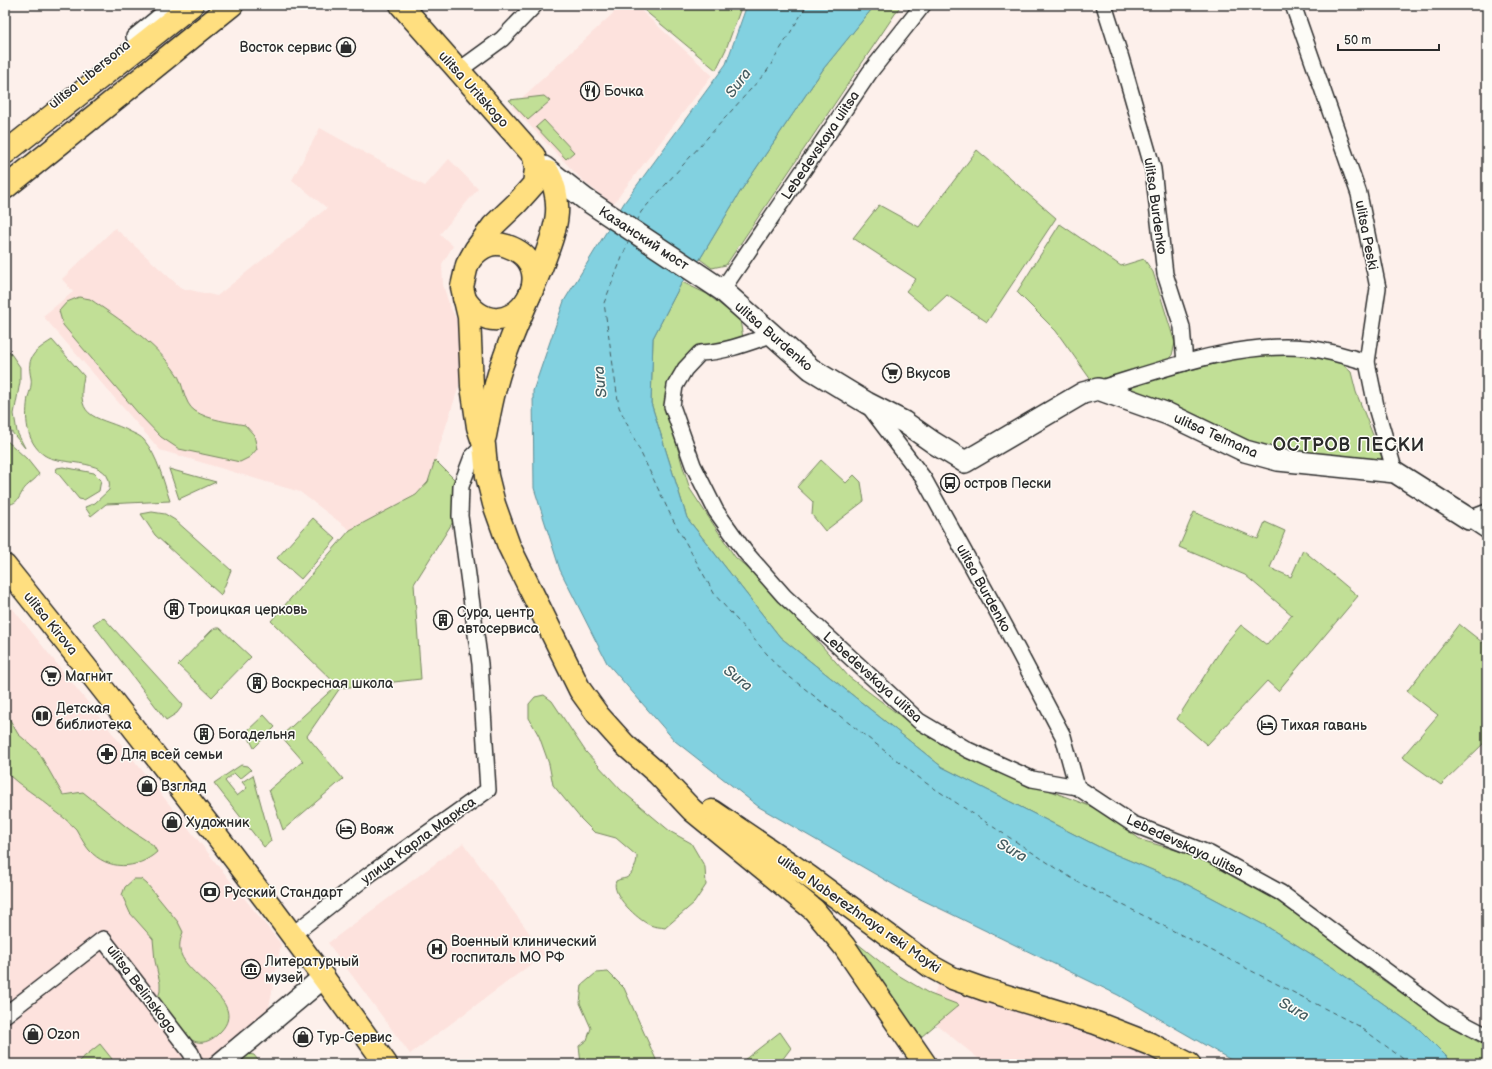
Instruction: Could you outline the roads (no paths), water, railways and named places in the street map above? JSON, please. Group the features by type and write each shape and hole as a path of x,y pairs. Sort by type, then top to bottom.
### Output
{"main road":[{"path":"5,153 192,5"},
{"path":"5,188 232,5"},
{"name":"ulitsa Uritskogo","path":"401,5 541,164"},
{"path":"422,5 425,34"},
{"path":"484,445 496,382 504,356 532,292 553,233 557,213 554,184 541,164 536,169 534,184 518,203 492,226 471,258 463,275 462,286 469,317 475,406 484,445 487,476 509,546 580,690 598,715 625,745 657,773 692,810 814,910 844,946 925,1064"},
{"path":"464,298 470,308 477,313 488,318 501,319 508,317 520,309 532,292 534,272 531,265 526,258 511,247 495,244 486,246 479,250 471,258"},
{"name":"ulitsa Kirova","path":"5,566 120,709 324,977 386,1064"},
{"name":"ulitsa Naberezhnaya reki Moyki","path":"657,773 808,876 930,966 952,978 983,989 1096,1024 1150,1044 1189,1064"}],"street":[{"name":"ulitsa Libersona","path":"5,143 173,5"},
{"path":"458,71 502,40 535,5"},
{"name":"Lebedevskaya ulitsa","path":"722,290 870,72 923,5"},
{"name":"ulitsa Burdenko","path":"1104,5 1153,169 1165,274 1182,327 1185,363"},
{"name":"ulitsa Peski","path":"1293,5 1359,194 1378,288 1367,362 1377,411 1395,472"},
{"name":"Казанский мост","path":"541,164 585,199 704,278"},
{"name":"ulitsa Burdenko","path":"704,278 722,290 811,369 867,403 904,422 934,444 965,462 1083,393 1185,363 1256,347 1308,348 1367,362"},
{"name":"Lebedevskaya ulitsa","path":"771,335 736,347 716,352 700,353 685,369 675,386 672,406 693,465 716,510 746,553 784,596 919,721 968,750 1032,779 1078,786 1133,824 1210,854 1281,893 1443,1013 1487,1036"},
{"name":"ulitsa Telmana","path":"1098,389 1168,414 1252,453 1278,460 1395,472 1478,515 1487,531"},
{"name":"ulitsa Burdenko","path":"867,403 924,479 1005,626 1063,736 1078,786"},
{"name":"улица Карла Маркса","path":"292,936 370,874 488,790 480,664 460,516 461,486 472,457 484,445"},
{"name":"ulitsa Belinskogo","path":"5,1015 103,939 191,1054 195,1064"},
{"path":"220,1064 324,977"}],"water":[{"name":"Sura","path":"747,5 875,5 824,68 740,192 700,259 682,282 653,338 651,403 687,518 780,637 942,767 1107,851 1188,885 1266,926 1332,967 1420,1030 1454,1064 1238,1064 1118,995 906,892 759,807 675,741 607,663 560,570 534,488 533,391 564,301 624,203 726,64"}],"place":[{"name":"Восток сервис","path":"346,47"},
{"name":"Бочка","path":"590,91"},
{"name":"Вкусов","path":"892,373"},
{"name":"остров Пески","path":"950,483"},
{"name":"Троицкая церковь","path":"174,609"},
{"name":"Сура, центр автосервиса","path":"443,620"},
{"name":"Магнит","path":"51,676"},
{"name":"Воскресная школа","path":"257,683"},
{"name":"Детская библиотека","path":"42,716"},
{"name":"Тихая гавань","path":"1267,725"},
{"name":"Богадельня","path":"204,734"},
{"name":"Для всей семьи","path":"107,754"},
{"name":"Взгляд","path":"147,786"},
{"name":"Художник","path":"172,822"},
{"name":"Вояж","path":"346,829"},
{"name":"Русский Стандарт","path":"210,892"},
{"name":"Военный клинический госпиталь МО РФ","path":"437,949"},
{"name":"Литературный музей","path":"251,969"},
{"name":"Ozon","path":"33,1034"},
{"name":"Тур-Сервис","path":"303,1037"}],"district":[{"name":"ОСТРОВ ПЕСКИ","path":"1349,445"}]}
